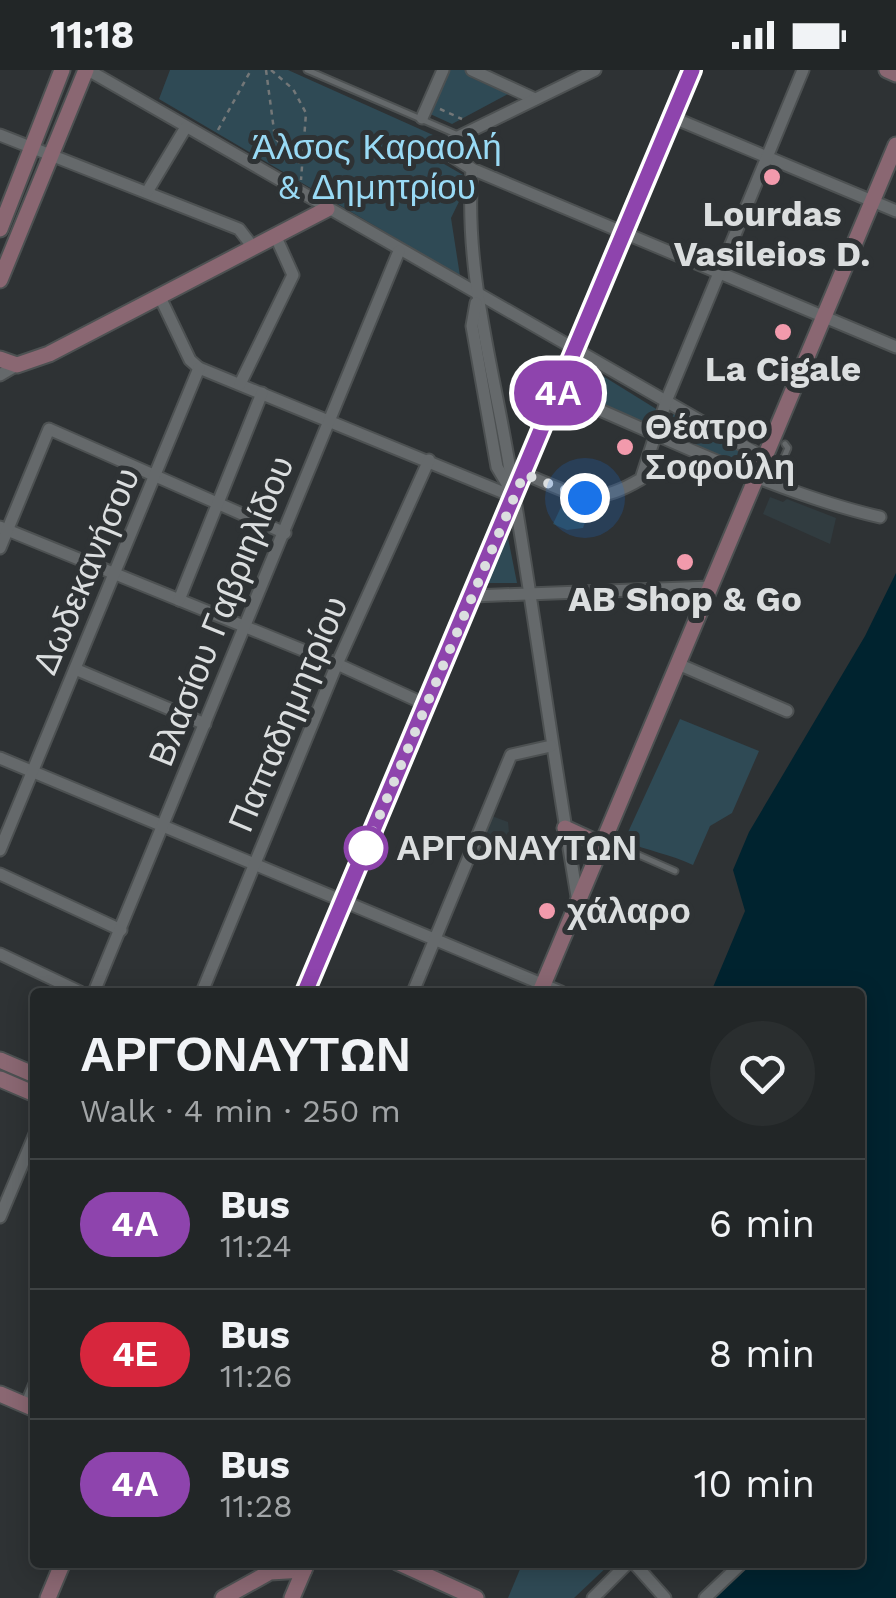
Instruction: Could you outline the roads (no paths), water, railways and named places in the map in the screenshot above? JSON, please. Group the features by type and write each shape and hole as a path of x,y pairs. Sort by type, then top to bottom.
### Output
{"main road":[{"path":"0,227 62,70"},
{"path":"0,280 87,70"},
{"path":"308,988 692,70"},
{"path":"886,70 896,74"},
{"path":"542,988 896,146"},
{"path":"0,359 18,365 50,354 326,209"},
{"path":"565,828 602,845"},
{"path":"0,1060 30,1073"},
{"path":"0,1079 30,1092"},
{"path":"0,1394 30,1407"},
{"path":"48,1598 60,1568"},
{"path":"224,1598 270,1568"},
{"path":"292,1598 304,1568"},
{"path":"409,1568 476,1598"}],"street":[{"path":"87,70 764,458"},
{"path":"422,118 443,70"},
{"path":"472,70 535,99"},
{"path":"595,70 448,142 447,153 472,169 896,347"},
{"path":"524,474 585,498 601,498 641,479 666,399 803,70"},
{"path":"674,118 896,211"},
{"path":"148,192 186,127"},
{"path":"0,135 240,229 253,246"},
{"path":"472,169 468,217 478,294 578,902"},
{"path":"240,384 293,275 275,236"},
{"name":"Βλασίου Γαβριηλίδου","path":"96,988 399,251"},
{"path":"160,294 190,360 200,368 514,497"},
{"path":"0,375 18,365"},
{"name":"Δωδεκανήσου","path":"0,850 200,368"},
{"path":"558,392 840,508 880,517"},
{"path":"178,600 262,393"},
{"path":"0,548 3,529 47,430 285,533"},
{"name":"Παπαδημητρίου","path":"204,988 337,664 429,460"},
{"path":"3,529 337,664 427,705"},
{"path":"473,596 710,587"},
{"path":"678,664 787,712"},
{"path":"75,669 206,724"},
{"path":"415,988 511,755 551,746"},
{"path":"0,758 540,988"},
{"path":"0,874 121,930"},
{"path":"0,954 72,988"},
{"path":"0,1217 3,1199 30,1144"},
{"path":"592,1598 624,1568"},
{"path":"637,1568 665,1598"},
{"path":"705,1598 737,1568"},
{"path":"644,1598 655,1587"}],"lane":[{"path":"307,70 461,136"},
{"path":"774,482 788,448 785,444"},
{"path":"602,845 625,849 676,871"}],"place":[{"name":"Lourdas Vasileios D.","path":"772,177"},
{"name":"La Cigale","path":"783,332"},
{"name":"Θέατρο Σοφούλη","path":"625,447"},
{"name":"AB Shop & Go","path":"685,562"},
{"name":"ΑΡΓΟΝΑΥΤΩΝ","path":"366,848"},
{"name":"χάλαρο","path":"547,911"}],"park label":[{"name":"Άλσος Καραολή & Δημητρίου","path":"377,167"}]}
